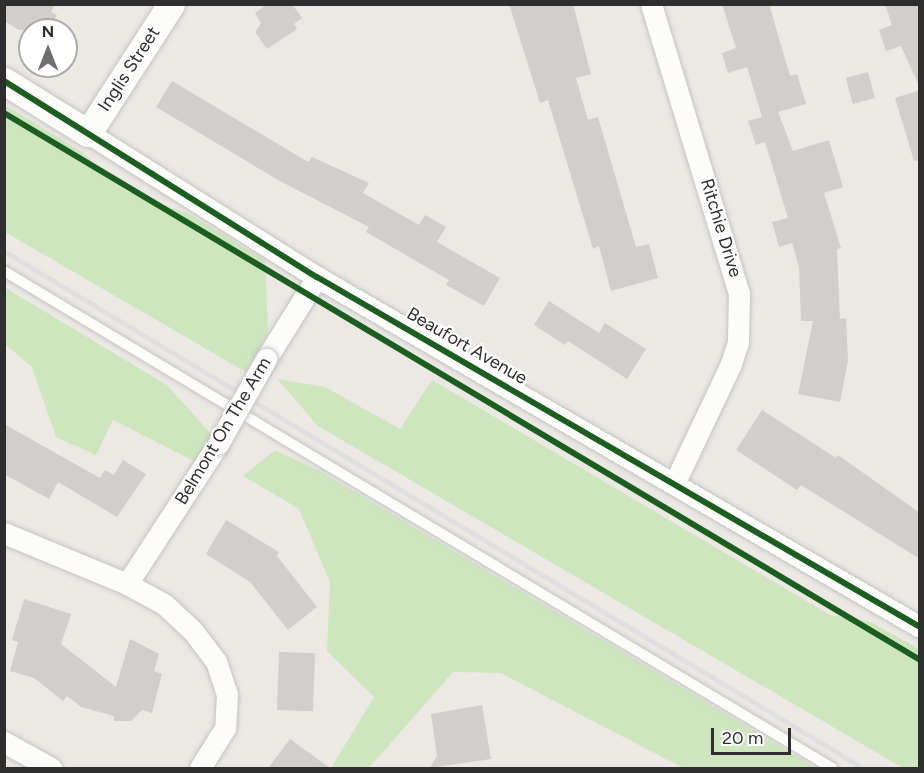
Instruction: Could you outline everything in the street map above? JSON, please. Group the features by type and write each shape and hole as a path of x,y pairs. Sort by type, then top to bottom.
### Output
{"street":[{"name":"Inglis Street","path":"88,133 171,4"},
{"name":"Ritchie Drive","path":"651,4 739,293 738,342 731,364 675,482"},
{"name":"Beaufort Avenue","path":"4,81 317,277 675,482 920,627"},
{"name":"Belmont On The Arm","path":"127,584 218,444 266,359 317,277"},
{"path":"4,533 127,584 164,604 193,631 216,661 227,694 225,728 200,768"},
{"path":"4,742 51,768"}],"lane":[{"path":"4,271 832,768"}],"green space":[{"path":"5,105 82,152 126,191 189,214 265,260 268,332 246,372 5,232"},
{"path":"4,287 167,385 212,435 194,461 113,420 96,455 56,437 32,367 5,344"},
{"path":"277,379 325,387 400,429 432,380 830,615 871,622 919,649 919,768 903,768 318,426"},
{"path":"275,450 320,471 816,768 683,768 501,673 453,672 369,768 331,768 374,697 327,651 330,582 299,509 243,476"}],"building":[{"path":"4,4 55,4 51,12 57,15 55,18 18,18 18,29 4,21"},
{"path":"267,4 292,4 302,18 294,24 297,29 267,49 255,32 261,23 255,13"},
{"path":"509,4 573,4 591,74 576,78 588,120 598,117 636,247 649,244 658,278 611,291 599,246 593,249 548,100 540,103"},
{"path":"722,4 769,4 790,76 797,74 806,104 778,112 793,151 829,140 843,187 824,193 841,248 837,249 840,319 846,318 848,360 840,402 798,394 813,321 801,321 799,267 792,243 779,247 772,222 788,218 765,142 756,145 748,121 762,117 747,67 728,73 722,53 736,48"},
{"path":"885,4 920,4 920,88 901,46 886,51 879,30 892,25"},
{"path":"868,72 875,98 853,104 846,78"},
{"path":"172,81 308,162 312,157 369,183 363,193 419,225 425,215 446,227 437,242 500,278 484,306 446,285 449,280 366,232 369,227 278,180 156,107"},
{"path":"920,90 920,160 914,161 895,98"},
{"path":"549,301 599,333 605,323 646,349 627,379 568,341 565,345 534,325"},
{"path":"762,410 836,458 838,455 920,513 920,559 801,485 797,490 736,450"},
{"path":"4,424 100,478 105,470 114,475 123,460 146,474 117,517 58,482 49,499 4,474"},
{"path":"226,520 279,552 277,556 317,607 288,630 250,582 206,554"},
{"path":"24,599 71,614 61,644 116,687 130,639 159,654 154,671 162,674 152,713 142,710 131,721 114,721 114,716 81,707 67,696 63,701 34,678 10,671 18,642 12,640"},
{"path":"279,652 315,653 313,711 277,710"},
{"path":"482,705 491,759 430,768 437,756 431,714"},
{"path":"290,739 330,768 268,768"}],"railway":[{"path":"4,251 863,768"}],"cycle path":[{"path":"4,81 317,277 920,627"},
{"path":"4,113 920,660"}]}
